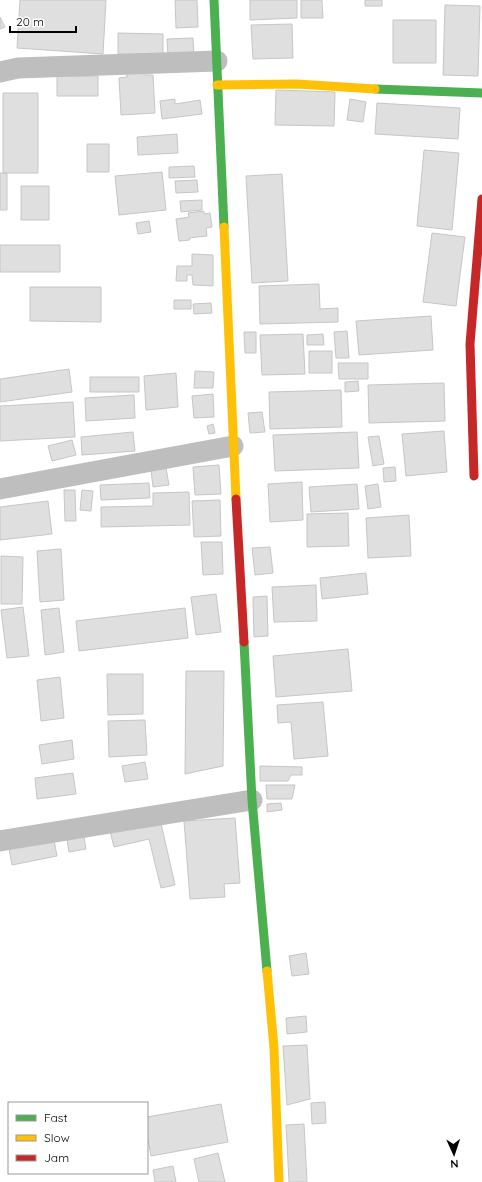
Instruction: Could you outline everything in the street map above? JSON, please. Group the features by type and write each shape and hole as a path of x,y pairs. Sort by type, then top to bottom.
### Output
{"street":[{"path":"214,0 233,446 252,800 274,1048 278,1182"},
{"path":"0,72 18,68 217,60"},
{"path":"217,85 298,84 367,89 482,93"},
{"path":"474,476 470,344 482,199"},
{"path":"0,489 233,446"},
{"path":"0,841 252,800"}],"building":[{"path":"20,0 106,0 103,54 17,48"},
{"path":"175,0 197,0 198,27 176,28"},
{"path":"250,0 297,0 297,18 250,20"},
{"path":"301,0 322,0 323,18 301,18"},
{"path":"365,0 382,0 382,6 365,6"},
{"path":"445,5 480,6 478,76 443,75"},
{"path":"0,17 5,27 0,29"},
{"path":"393,20 436,20 436,63 393,63"},
{"path":"292,24 293,58 253,59 251,25"},
{"path":"118,33 163,34 163,54 118,54"},
{"path":"193,38 194,55 168,56 167,39"},
{"path":"143,69 144,75 153,75 155,113 121,115 119,78 127,77 126,70"},
{"path":"57,76 98,76 98,96 57,96"},
{"path":"276,90 335,92 334,126 275,125"},
{"path":"3,93 38,93 38,173 3,173"},
{"path":"175,99 175,104 200,100 202,114 162,119 160,101"},
{"path":"350,99 366,102 363,122 347,120"},
{"path":"377,103 460,108 458,139 375,134"},
{"path":"177,134 178,153 138,155 137,137"},
{"path":"87,144 109,144 109,172 87,172"},
{"path":"424,150 459,153 452,230 417,226"},
{"path":"194,166 195,177 169,178 169,167"},
{"path":"162,172 166,210 119,215 115,176"},
{"path":"0,173 7,173 7,210 0,210"},
{"path":"282,174 288,281 252,283 246,176"},
{"path":"197,180 198,192 176,193 175,181"},
{"path":"21,186 49,186 49,220 21,220"},
{"path":"202,200 202,210 181,212 180,201"},
{"path":"204,211 204,214 210,213 212,227 206,228 207,236 179,241 176,219 189,217 188,213"},
{"path":"149,221 151,232 138,234 136,223"},
{"path":"432,233 465,237 456,306 423,302"},
{"path":"0,245 60,245 60,272 0,272"},
{"path":"192,254 213,255 213,286 193,285 192,275 187,275 187,281 176,281 177,266 192,266"},
{"path":"319,284 320,309 338,308 338,322 260,324 259,286"},
{"path":"30,287 101,287 101,322 30,321"},
{"path":"174,300 191,300 191,309 174,309"},
{"path":"211,303 212,313 194,314 193,304"},
{"path":"431,316 433,350 359,355 356,321"},
{"path":"347,331 349,358 336,358 334,332"},
{"path":"244,332 256,332 256,353 245,353"},
{"path":"303,334 305,374 262,375 260,335"},
{"path":"323,334 324,345 307,345 307,335"},
{"path":"309,351 332,351 332,373 309,373"},
{"path":"338,363 368,363 368,379 339,379"},
{"path":"69,369 72,392 0,402 0,379"},
{"path":"195,371 214,372 213,388 194,388"},
{"path":"176,373 178,407 146,410 144,376"},
{"path":"90,377 139,377 139,392 90,392"},
{"path":"358,381 359,391 345,392 345,382"},
{"path":"444,383 445,421 369,423 368,385"},
{"path":"341,390 342,427 270,429 269,392"},
{"path":"213,394 214,417 194,418 192,396"},
{"path":"134,395 135,418 86,421 85,398"},
{"path":"73,402 75,437 0,441 0,406"},
{"path":"262,412 265,432 250,433 248,413"},
{"path":"213,424 215,433 209,434 207,426"},
{"path":"444,431 447,472 406,476 402,434"},
{"path":"133,432 135,451 82,455 81,437"},
{"path":"357,432 359,468 275,471 273,435"},
{"path":"379,436 384,464 373,466 368,437"},
{"path":"72,440 76,455 52,461 48,446"},
{"path":"219,465 221,494 195,495 193,467"},
{"path":"395,467 396,481 384,482 383,468"},
{"path":"166,468 169,485 153,487 151,470"},
{"path":"302,482 303,520 270,522 268,484"},
{"path":"149,483 150,498 101,500 100,485"},
{"path":"357,484 359,509 311,512 309,487"},
{"path":"378,484 381,507 368,509 365,486"},
{"path":"64,490 75,490 76,521 65,521"},
{"path":"82,490 93,491 91,511 80,510"},
{"path":"189,492 190,525 101,527 101,507 153,506 153,493"},
{"path":"220,500 221,536 194,537 192,501"},
{"path":"48,501 52,534 0,540 0,507"},
{"path":"348,513 349,546 307,547 307,514"},
{"path":"409,515 411,556 368,558 366,518"},
{"path":"201,542 222,542 223,574 203,575"},
{"path":"270,547 273,573 255,575 252,548"},
{"path":"61,549 64,600 40,602 37,551"},
{"path":"1,556 23,557 22,604 1,604"},
{"path":"366,573 368,594 322,599 320,578"},
{"path":"316,585 317,621 274,622 272,587"},
{"path":"216,594 221,632 196,635 191,597"},
{"path":"267,596 268,636 254,637 253,597"},
{"path":"23,607 29,656 7,658 1,610"},
{"path":"59,608 64,652 45,655 41,610"},
{"path":"185,608 188,638 79,651 76,621"},
{"path":"348,649 352,691 276,697 273,656"},
{"path":"186,671 224,671 223,766 185,774"},
{"path":"107,674 143,674 143,714 108,715"},
{"path":"60,677 64,718 41,721 37,680"},
{"path":"323,702 328,756 294,759 291,722 278,723 277,705"},
{"path":"145,720 147,755 109,757 108,721"},
{"path":"72,740 74,759 42,764 39,745"},
{"path":"145,762 148,779 125,782 122,766"},
{"path":"260,766 302,767 302,775 291,775 288,781 260,781"},
{"path":"73,773 76,794 37,799 35,778"},
{"path":"266,785 295,785 292,799 267,799"},
{"path":"281,803 282,810 267,812 267,804"},
{"path":"235,818 240,883 224,884 225,897 190,899 184,821"},
{"path":"160,819 175,885 161,888 149,839 114,847 110,831"},
{"path":"83,831 86,849 69,852 66,834"},
{"path":"54,840 57,856 12,865 9,849"},
{"path":"306,953 309,974 292,976 289,956"},
{"path":"306,1016 307,1032 287,1034 286,1018"},
{"path":"307,1045 310,1099 287,1105 283,1046"},
{"path":"325,1102 326,1123 312,1124 311,1103"},
{"path":"221,1104 228,1142 151,1156 148,1140 148,1117"},
{"path":"304,1124 307,1182 289,1182 286,1125"},
{"path":"218,1153 225,1182 199,1182 194,1159"},
{"path":"173,1166 176,1182 155,1182 153,1170"}],"traffic: fast":[{"path":"214,0 224,227"},
{"path":"375,89 482,93"},
{"path":"244,642 252,800 267,971"}],"traffic: slow":[{"path":"217,85 297,84 375,89"},
{"path":"224,227 236,499"},
{"path":"267,971 274,1048 279,1182"}],"traffic: jam":[{"path":"474,476 470,344 482,199"},
{"path":"236,499 244,642"}]}
